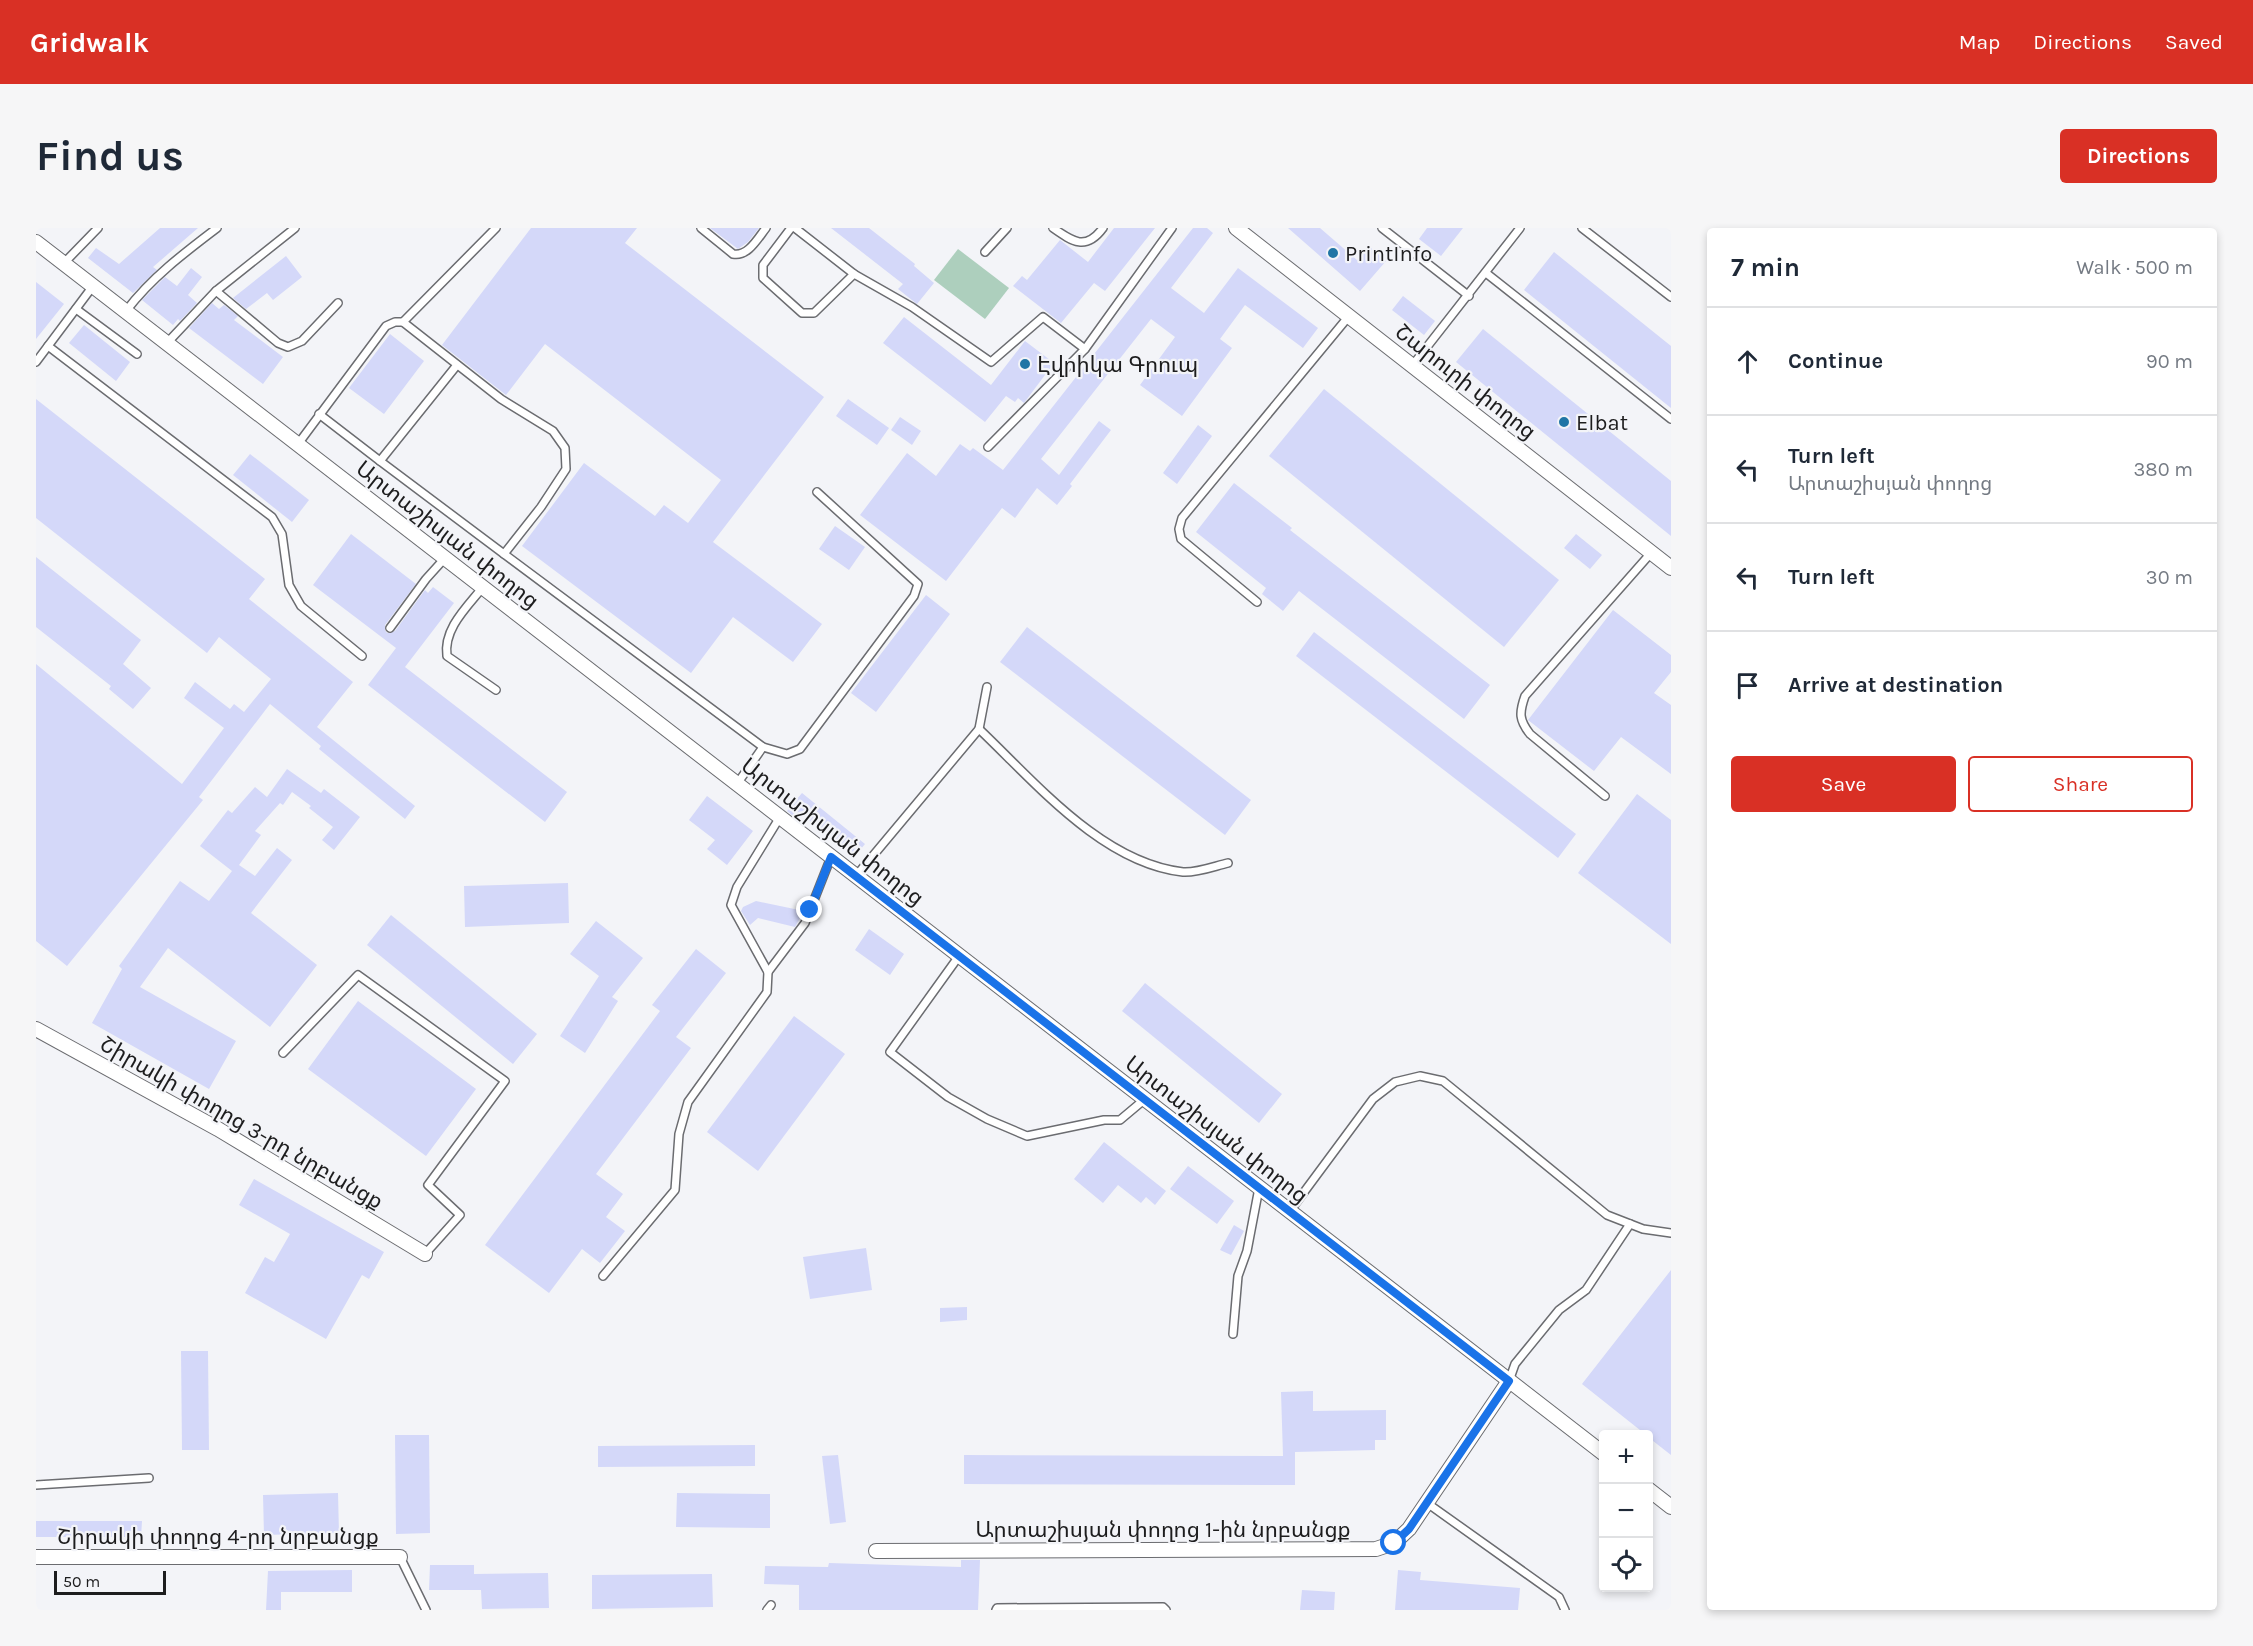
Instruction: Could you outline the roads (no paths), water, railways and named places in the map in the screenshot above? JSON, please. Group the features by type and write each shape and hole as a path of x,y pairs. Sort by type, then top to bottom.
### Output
{"street":[{"name":"Շարուրի փողոց","path":"1236,228 1671,568"},
{"name":"Արտաշիսյան փողոց","path":"36,242 1599,1450"},
{"name":"Շիրակի փողոց 3-րդ նրբանցք","path":"36,1029 218,1129 425,1254"},
{"name":"Արտաշիսյան փողոց 1-ին նրբանցք","path":"876,1551 1376,1549 1394,1543 1409,1529 1509,1381"},
{"path":"1653,1494 1671,1507"},
{"name":"Շիրակի փողոց 4-րդ նրբանցք","path":"36,1557 400,1557"}],"lane":[{"path":"64,263 98,228"},
{"path":"126,311 137,296 161,274 217,228"},
{"path":"167,343 216,291 295,228"},
{"path":"403,322 496,228"},
{"path":"701,228 733,254 738,255 749,249 766,228"},
{"path":"854,274 814,313 802,313 763,278 763,266 793,228 854,274 912,307 991,362 1043,317 1085,349"},
{"path":"985,252 1007,228"},
{"path":"1053,228 1070,240 1084,243 1095,238 1103,228"},
{"path":"988,447 1085,349 1172,228"},
{"path":"1382,228 1469,296"},
{"path":"1412,366 1520,228"},
{"path":"1582,228 1671,297"},
{"path":"1486,273 1671,419"},
{"path":"36,362 93,286"},
{"path":"216,291 278,343 288,347 302,341 338,303"},
{"path":"76,309 137,354"},
{"path":"1257,602 1181,539 1179,529 1182,518 1349,316"},
{"path":"298,444 386,326 395,322 403,322 501,399 553,431 565,448 566,470 504,554"},
{"path":"48,346 272,517 282,534 289,585 301,606 362,656"},
{"path":"380,461 457,365"},
{"path":"319,414 763,747 787,754 800,749 914,596 918,584 817,492"},
{"path":"1605,796 1530,734 1523,725 1520,710 1526,696 1652,553"},
{"path":"390,628 444,558"},
{"path":"483,587 448,635 446,652 447,656 496,690"},
{"path":"856,876 979,729 987,687"},
{"path":"979,729 1087,830 1137,860 1185,872 1228,863"},
{"path":"737,784 763,747"},
{"path":"603,1276 675,1190 679,1134 688,1102 767,992 768,972 731,905 737,886 780,817"},
{"path":"768,972 805,923 831,857"},
{"path":"959,956 890,1052 948,1097 987,1119 1027,1136 1104,1120 1120,1120 1145,1099"},
{"path":"283,1053 357,975 505,1081 428,1185 460,1215 425,1254"},
{"path":"1290,1211 1373,1100 1395,1082 1420,1076 1443,1081 1608,1215 1643,1229 1671,1233"},
{"path":"1233,1334 1238,1276 1247,1251 1259,1188"},
{"path":"1509,1381 1515,1364 1560,1310 1586,1290 1630,1224"},
{"path":"36,1485 149,1478"},
{"path":"1427,1503 1559,1597 1565,1610"},
{"path":"400,1557 426,1610"},
{"path":"996,1610 997,1608 1163,1607 1166,1610"}],"place":[{"name":"PrintInfo","path":"1333,253"},
{"name":"Էվրիկա Գրուպ","path":"1025,364"},
{"name":"Elbat","path":"1564,422"}]}
